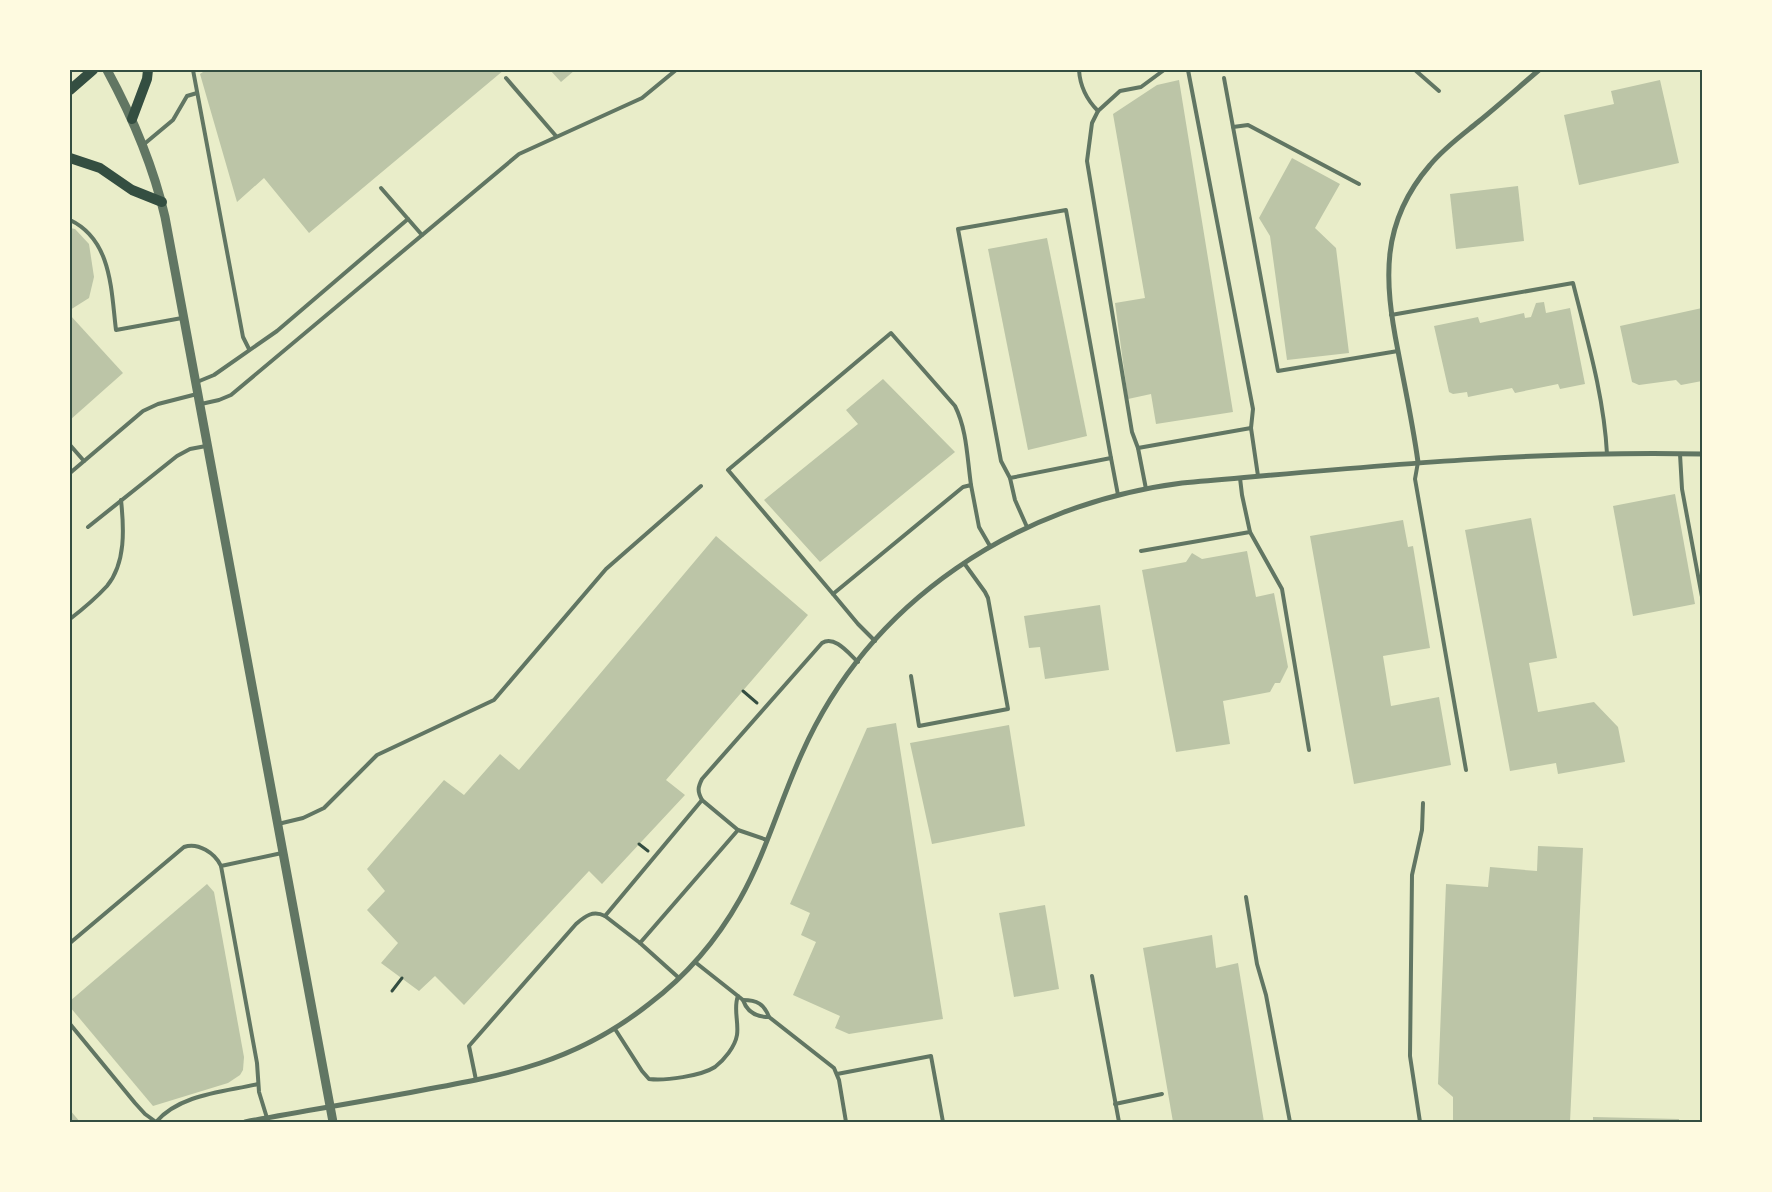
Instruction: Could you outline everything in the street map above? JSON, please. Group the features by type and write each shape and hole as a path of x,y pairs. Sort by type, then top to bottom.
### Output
{"main road":[{"path":"70,90 93,70"},
{"path":"132,119 147,79 148,70"},
{"path":"70,158 100,168 132,190 162,202"}],"street":[{"path":"107,70 143,145 162,202 333,1122"},
{"path":"1418,462 1391,315 1388,277 1390,252 1399,216 1413,188 1440,154 1539,70"},
{"path":"245,1122 511,1073 580,1048 614,1029 648,1006 695,962 717,935 740,899 767,840 789,782 810,736 827,707 858,662 875,641 918,599 964,563 1027,526 1070,509 1118,495 1146,489 1258,476 1418,462 1514,457 1607,454 1702,454"}],"lane":[{"path":"193,70 243,337 249,349"},
{"path":"667,70 671,74"},
{"path":"201,404 231,395 519,154 642,98 676,70"},
{"path":"1078,70 1080,84 1098,111"},
{"path":"1146,489 1138,448 1132,432 1087,161 1092,123 1098,111 1120,91 1141,87 1164,70"},
{"path":"1188,70 1253,409 1251,428 1258,476"},
{"path":"1415,70 1439,91"},
{"path":"506,78 556,136"},
{"path":"1224,78 1278,371 1398,351"},
{"path":"143,145 173,120 186,96 197,93"},
{"path":"1233,127 1248,125 1359,184"},
{"path":"381,188 422,235"},
{"path":"1027,526 1015,500 1010,478 1001,461 958,229 1066,210 1118,495"},
{"path":"196,382 214,375 277,330 408,219"},
{"path":"70,220 91,235 104,256 109,277 116,330 184,318"},
{"path":"1391,315 1573,283 1597,379 1607,454"},
{"path":"875,641 858,624 728,470 891,333 954,406 962,419 979,527 990,546"},
{"path":"70,473 143,411 158,404 199,393"},
{"path":"1138,448 1251,428"},
{"path":"70,445 84,461"},
{"path":"88,527 177,456 190,449 208,445"},
{"path":"1680,454 1682,489 1702,597"},
{"path":"1010,478 1111,458"},
{"path":"1418,462 1414,479 1466,770"},
{"path":"1240,478 1250,532 1282,589 1309,750"},
{"path":"833,594 959,489 971,485"},
{"path":"278,824 309,816 324,808 377,755 494,700 606,569 701,486"},
{"path":"70,620 101,592 116,571 123,534 121,500"},
{"path":"1141,551 1250,532"},
{"path":"910,676 919,726 1008,709 988,598 964,563"},
{"path":"767,840 738,830 702,800 698,787 702,779 822,643 832,640 858,662"},
{"path":"605,916 702,800"},
{"path":"1420,1122 1410,1056 1412,875 1422,830 1423,803"},
{"path":"640,942 738,830"},
{"path":"70,943 172,855 184,847 195,845 205,849 216,858 221,866 257,1064 258,1084 267,1118"},
{"path":"221,866 284,853"},
{"path":"1246,897 1256,964 1266,995 1290,1122"},
{"path":"476,1080 469,1046 576,924 588,915 595,913 605,916 640,942 679,978"},
{"path":"695,962 743,1000 746,1007 759,1017 769,1017"},
{"path":"1092,976 1118,1122"},
{"path":"614,1029 649,1080 665,1080 700,1073 715,1067 735,1042 738,996"},
{"path":"743,1000 754,1000 766,1008 769,1017 829,1064 837,1074 846,1122"},
{"path":"70,1024 135,1104 156,1122 163,1114 179,1103 258,1084"},
{"path":"837,1074 931,1056 944,1122"},
{"path":"1115,1104 1162,1094"}],"path":[{"path":"743,690 751,698"},
{"path":"639,844 649,852"},
{"path":"392,991 402,978"}],"building":[{"path":"206,70 504,70 309,233 264,178 237,202 200,74"},
{"path":"550,70 575,70 561,82"},
{"path":"1179,80 1233,412 1156,424 1151,394 1128,399 1115,303 1145,298 1113,114 1157,85"},
{"path":"1660,80 1679,163 1579,185 1564,115 1614,104 1611,91"},
{"path":"1292,158 1340,184 1315,228 1336,248 1349,353 1287,360 1270,236 1259,218"},
{"path":"1518,186 1524,241 1456,249 1450,194"},
{"path":"70,228 75,229 89,244 94,277 89,298 70,310"},
{"path":"1047,238 1087,436 1028,450 988,249"},
{"path":"1544,302 1546,313 1570,308 1585,384 1560,389 1558,384 1515,393 1512,388 1468,397 1467,392 1453,394 1449,392 1434,326 1478,317 1480,323 1524,313 1525,318 1531,317 1536,303"},
{"path":"1702,308 1702,381 1681,385 1676,380 1639,385 1632,382 1620,326"},
{"path":"70,315 123,373 70,420"},
{"path":"883,379 955,452 820,562 764,500 858,424 846,410"},
{"path":"1675,494 1695,604 1633,616 1613,506"},
{"path":"1531,518 1557,658 1529,663 1538,712 1594,702 1618,727 1625,762 1558,774 1556,763 1510,771 1465,530"},
{"path":"1403,520 1408,547 1413,546 1430,648 1383,656 1391,706 1439,697 1451,765 1354,784 1310,536"},
{"path":"716,536 808,615 666,780 685,795 602,884 589,871 464,1005 435,976 419,991 381,963 398,943 367,910 385,891 367,869 444,780 464,795 500,754 519,770"},
{"path":"1247,551 1256,597 1274,593 1288,667 1280,683 1275,683 1270,692 1223,701 1230,744 1176,752 1142,570 1186,562 1192,553 1202,559"},
{"path":"1100,605 1109,670 1045,679 1040,647 1029,648 1024,616"},
{"path":"896,723 943,1019 849,1034 835,1028 840,1016 793,995 816,942 801,935 810,913 790,904 867,728"},
{"path":"1009,725 1025,826 932,844 910,743"},
{"path":"1538,846 1583,848 1570,1122 1453,1122 1453,1097 1438,1084 1446,884 1488,887 1490,867 1537,871"},
{"path":"207,884 214,892 244,1057 243,1070 240,1075 228,1083 153,1106 70,1007 70,1001"},
{"path":"1045,905 1059,989 1014,997 999,913"},
{"path":"1212,935 1216,968 1238,963 1264,1122 1173,1122 1143,948"},
{"path":"70,1110 80,1122 70,1122"},
{"path":"1593,1117 1679,1119 1679,1122 1593,1122"}]}
